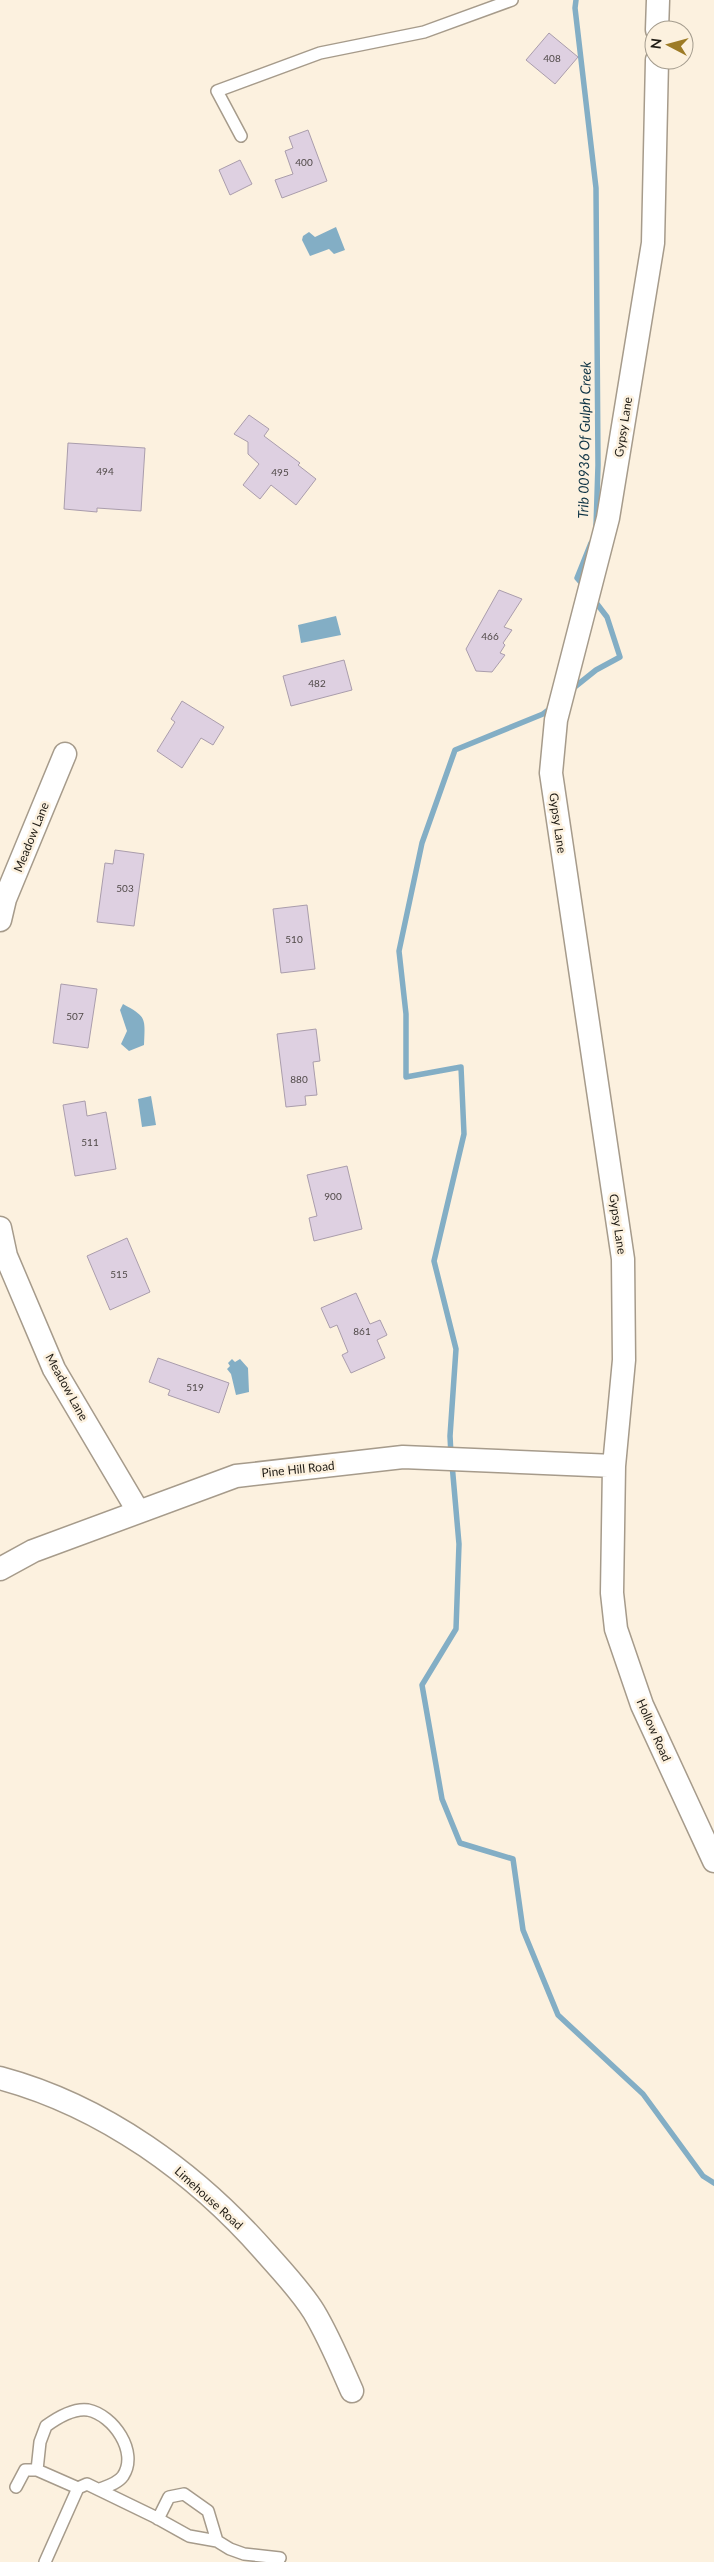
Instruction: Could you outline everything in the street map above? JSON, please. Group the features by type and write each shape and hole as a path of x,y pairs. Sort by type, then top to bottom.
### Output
{"street":[{"path":"658,0 658,20"},
{"name":"Gypsy Lane","path":"612,1592 614,1466 624,1360 623,1259 551,774 556,720 608,518 653,243 657,70"},
{"name":"Meadow Lane","path":"0,920 5,899 65,754"},
{"name":"Meadow Lane","path":"0,1228 6,1256 54,1368 138,1511"},
{"name":"Pine Hill Road","path":"0,1569 33,1550 236,1476 403,1457 494,1459 614,1466"},
{"name":"Hollow Road","path":"612,1592 616,1629 642,1705 714,1861"},
{"name":"Limehouse Road","path":"0,2078 64,2101 113,2126 160,2156 202,2188 246,2230 282,2271 313,2311 352,2391"}],"lane":[{"path":"241,136 217,91 320,53 424,32 512,0"},
{"path":"37,2470 40,2442 46,2426 58,2418 86,2410 99,2414 115,2427 126,2444 127,2462 123,2476 113,2484 100,2489"},
{"path":"16,2487 25,2470 37,2470 78,2488"},
{"path":"45,2562 78,2488 87,2484 189,2536 217,2541 230,2549 244,2554 280,2558"},
{"path":"158,2519 169,2498 184,2494 208,2510 217,2541"}],"water":[{"path":"336,227 345,250 334,254 329,249 310,256 302,240 303,236 309,232 315,237"},
{"path":"336,616 341,635 301,643 298,625"},
{"path":"123,1004 137,1012 143,1019 145,1029 144,1045 129,1051 121,1044 127,1031 120,1010"},
{"path":"151,1096 156,1125 142,1127 138,1099"},
{"path":"232,1359 235,1362 240,1359 248,1368 249,1392 236,1395 231,1374 227,1369 230,1366 228,1363"}],"building":[{"path":"549,33 578,57 555,84 526,60"},
{"path":"308,130 327,181 282,198 275,180 293,174 285,151 293,148 289,137"},
{"path":"240,160 252,184 230,195 219,170"},
{"path":"249,415 269,429 264,436 300,463 298,465 316,479 296,505 271,485 260,499 243,485 259,464 248,454 248,442 234,434"},
{"path":"68,443 145,448 141,511 97,508 97,512 64,509"},
{"path":"499,590 522,599 504,627 512,630 503,643 505,645 500,653 505,655 492,672 476,671 466,649"},
{"path":"344,660 352,690 291,706 283,676"},
{"path":"182,701 224,727 213,745 201,738 182,768 157,751 175,722 171,719"},
{"path":"115,850 144,854 134,926 97,922 105,863 113,864"},
{"path":"307,905 315,969 281,973 273,909"},
{"path":"61,984 97,989 88,1048 53,1043"},
{"path":"316,1029 320,1061 313,1062 317,1095 305,1096 306,1105 286,1107 277,1034"},
{"path":"85,1101 87,1116 106,1112 116,1169 75,1176 63,1105"},
{"path":"347,1166 362,1229 314,1241 309,1218 317,1216 307,1175"},
{"path":"127,1238 150,1292 110,1310 87,1256"},
{"path":"356,1293 370,1324 380,1320 387,1335 377,1340 385,1358 351,1373 342,1355 348,1352 337,1325 330,1328 321,1308"},
{"path":"158,1358 229,1383 219,1413 168,1395 170,1390 149,1382"}],"waterway":[{"name":"Trib 00936 Of Gulph Creek","path":"576,0 575,8 596,188 598,465 596,527"},
{"name":"Trib 00936 Of Gulph Creek","path":"584,586 577,578 591,543"},
{"name":"Trib 00936 Of Gulph Creek","path":"571,690 596,670 620,657 607,617 594,600"},
{"name":"Trib 00936 Of Gulph Creek","path":"451,1455 450,1436 456,1349 434,1261 464,1134 461,1067 406,1077 406,1014 399,951 422,843 455,750 543,714 551,708"},
{"name":"Trib 00936 Of Gulph Creek","path":"452,1464 459,1544 456,1629 422,1685 442,1799 460,1843 513,1859 523,1930 558,2015 643,2094 703,2176 714,2183"}]}
